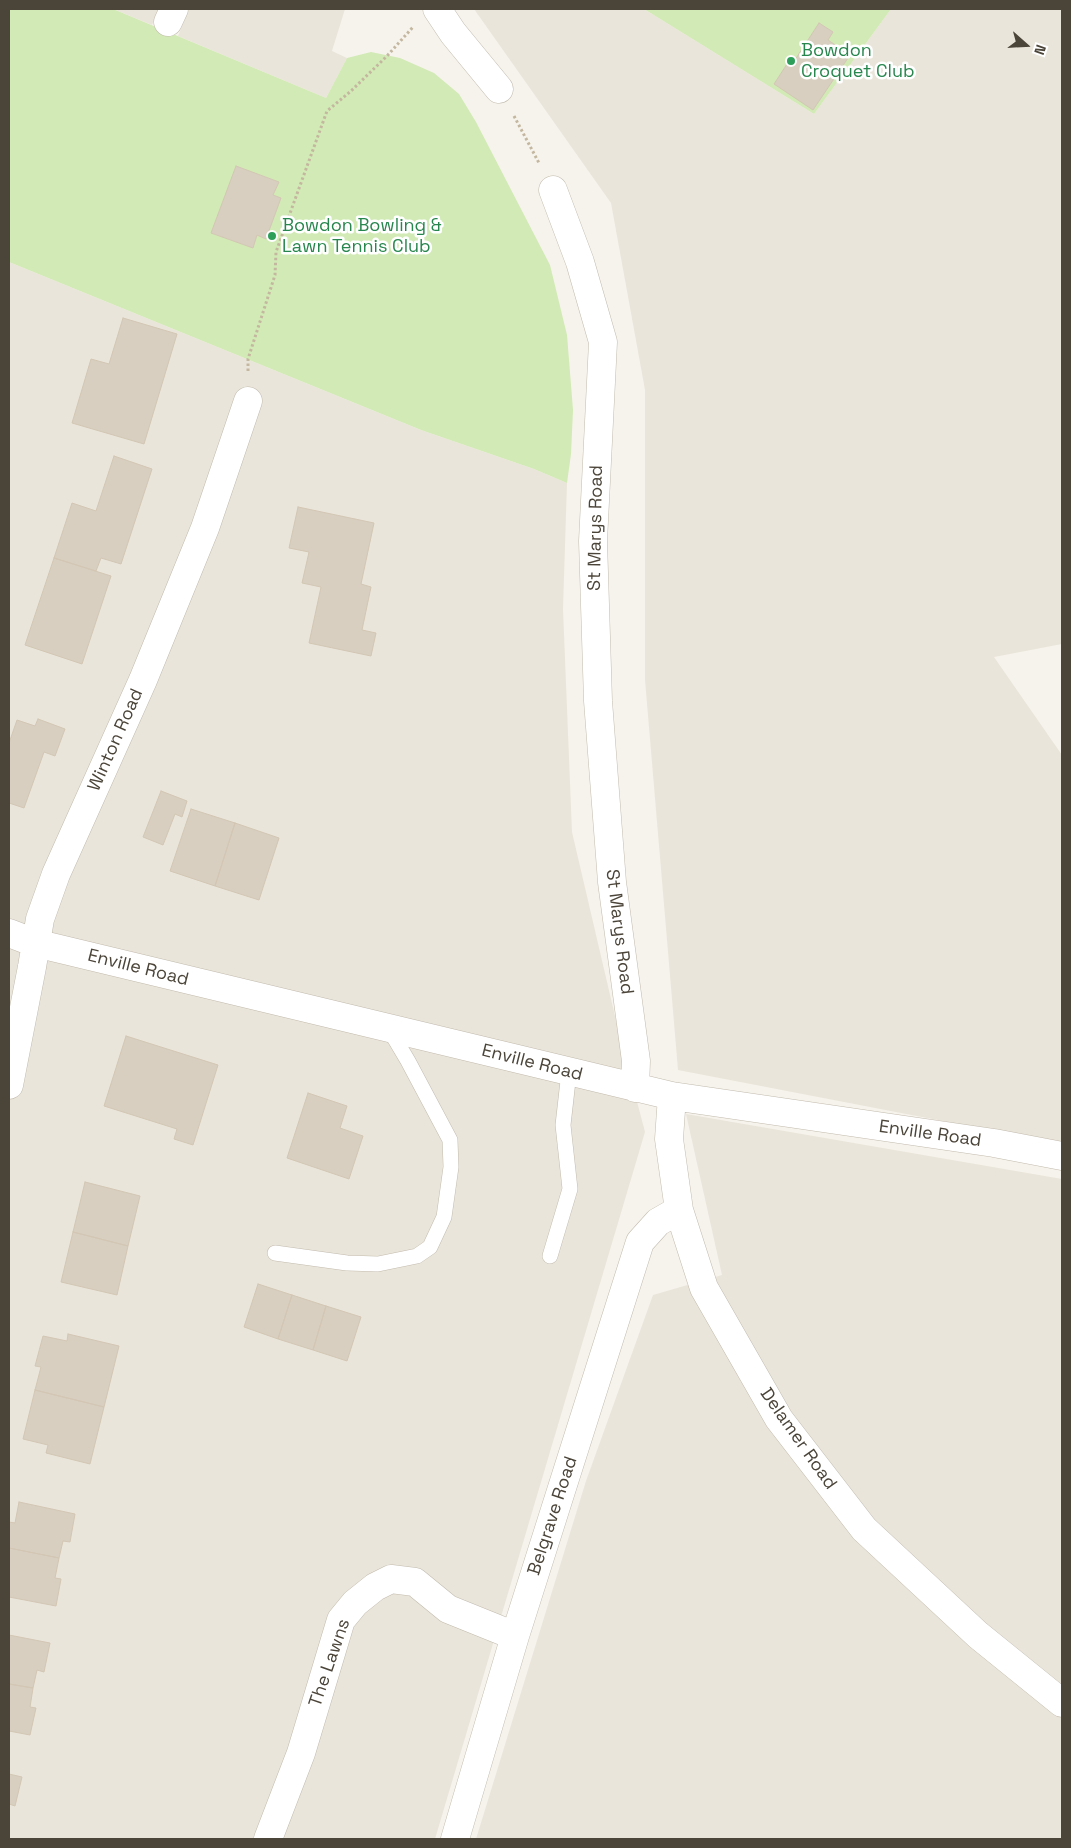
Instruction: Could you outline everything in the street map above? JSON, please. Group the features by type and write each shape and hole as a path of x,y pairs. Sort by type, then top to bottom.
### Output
{"street":[{"path":"427,15 453,33 499,89"},
{"name":"St Marys Road","path":"553,190 580,262 603,342 593,541 598,701 612,882 636,1061 635,1088"},
{"name":"Winton Road","path":"9,1085 40,920 56,874 144,680 205,528 248,401"},
{"name":"Enville Road","path":"9,933 35,943 672,1096 994,1143 1062,1156"},
{"name":"Delamer Road","path":"672,1096 669,1138 679,1210 704,1288 779,1419 864,1529 978,1635 1062,1703"},
{"name":"Belgrave Road","path":"455,1839 515,1636 640,1242 658,1222 679,1210"},
{"name":"The Lawns","path":"268,1839 300,1753 341,1620 355,1603 375,1587 391,1580 415,1582 448,1609 515,1636"}],"lane":[{"path":"275,1253 347,1263 378,1264 417,1256 430,1247 444,1217 451,1168 450,1140 389,1029"},
{"path":"550,1256 570,1189 563,1125 569,1072"}],"path":[{"path":"248,401 248,359 275,276 276,252 327,110 351,91 427,15"},
{"path":"499,89 553,190"}],"shaded area":[{"path":"113,9 159,9 152,25"},
{"path":"189,9 345,9 332,51 347,58 326,98 178,36"},
{"path":"474,9 644,9 814,114 891,9 1062,9 1062,644 994,657 1062,755 1062,1144 678,1070 645,680 645,390 611,203"},
{"path":"9,262 421,430 534,469 567,483 563,609 572,832 618,1029 645,1132 435,1839 9,1839"},
{"path":"686,1114 1062,1179 1062,1839 476,1839 586,1481 653,1295 722,1275"}],"green space":[{"name":"Bowdon Bowling & Lawn Tennis Club","path":"9,9 113,9 326,98 347,58 371,52 400,58 434,73 459,94 476,122 550,265 567,335 573,410 571,454 567,483 534,469 421,430 9,262"},
{"name":"Bowdon Croquet Club","path":"644,9 891,9 814,114"}],"building":[{"path":"819,23 833,32 828,40 850,55 813,110 774,84 789,61 793,63"},
{"path":"236,166 279,182 273,195 281,198 266,239 257,235 253,248 211,233"},
{"path":"123,318 177,334 144,444 72,423 91,359 109,364"},
{"path":"114,456 152,469 121,564 101,558 96,571 54,558 72,503 96,511"},
{"path":"298,507 374,523 361,584 371,587 362,630 376,633 371,656 309,643 321,587 302,583 309,552 289,548"},
{"path":"54,558 111,576 82,664 25,645"},
{"path":"38,719 65,729 55,756 44,752 24,808 9,803 9,743 17,720 35,726"},
{"path":"161,791 187,801 182,817 175,814 163,845 143,837"},
{"path":"191,809 235,823 215,886 170,871"},
{"path":"235,823 279,838 259,900 215,886"},
{"path":"126,1036 218,1065 193,1145 174,1139 177,1129 104,1106"},
{"path":"308,1093 347,1106 340,1128 363,1136 349,1179 287,1158"},
{"path":"85,1182 140,1196 128,1246 73,1232"},
{"path":"73,1232 128,1246 117,1295 61,1282"},
{"path":"258,1284 292,1295 278,1339 244,1327"},
{"path":"292,1295 326,1306 313,1350 278,1339"},
{"path":"326,1306 361,1317 347,1361 313,1350"},
{"path":"68,1334 119,1346 104,1407 35,1390 41,1367 35,1366 43,1336 67,1341"},
{"path":"35,1390 104,1407 90,1464 46,1453 48,1445 23,1439"},
{"path":"19,1502 75,1514 70,1542 63,1541 59,1558 9,1548 9,1522 15,1523"},
{"path":"9,1548 59,1558 55,1578 61,1579 56,1606 9,1597"},
{"path":"9,1635 50,1643 44,1672 37,1670 33,1688 9,1684"},
{"path":"9,1684 33,1688 30,1707 36,1708 30,1735 9,1731"},
{"path":"9,1774 22,1777 15,1806 9,1804"}],"place":[{"name":"Bowdon Croquet Club","path":"791,61"},
{"name":"Bowdon Bowling & Lawn Tennis Club","path":"272,236"}]}
